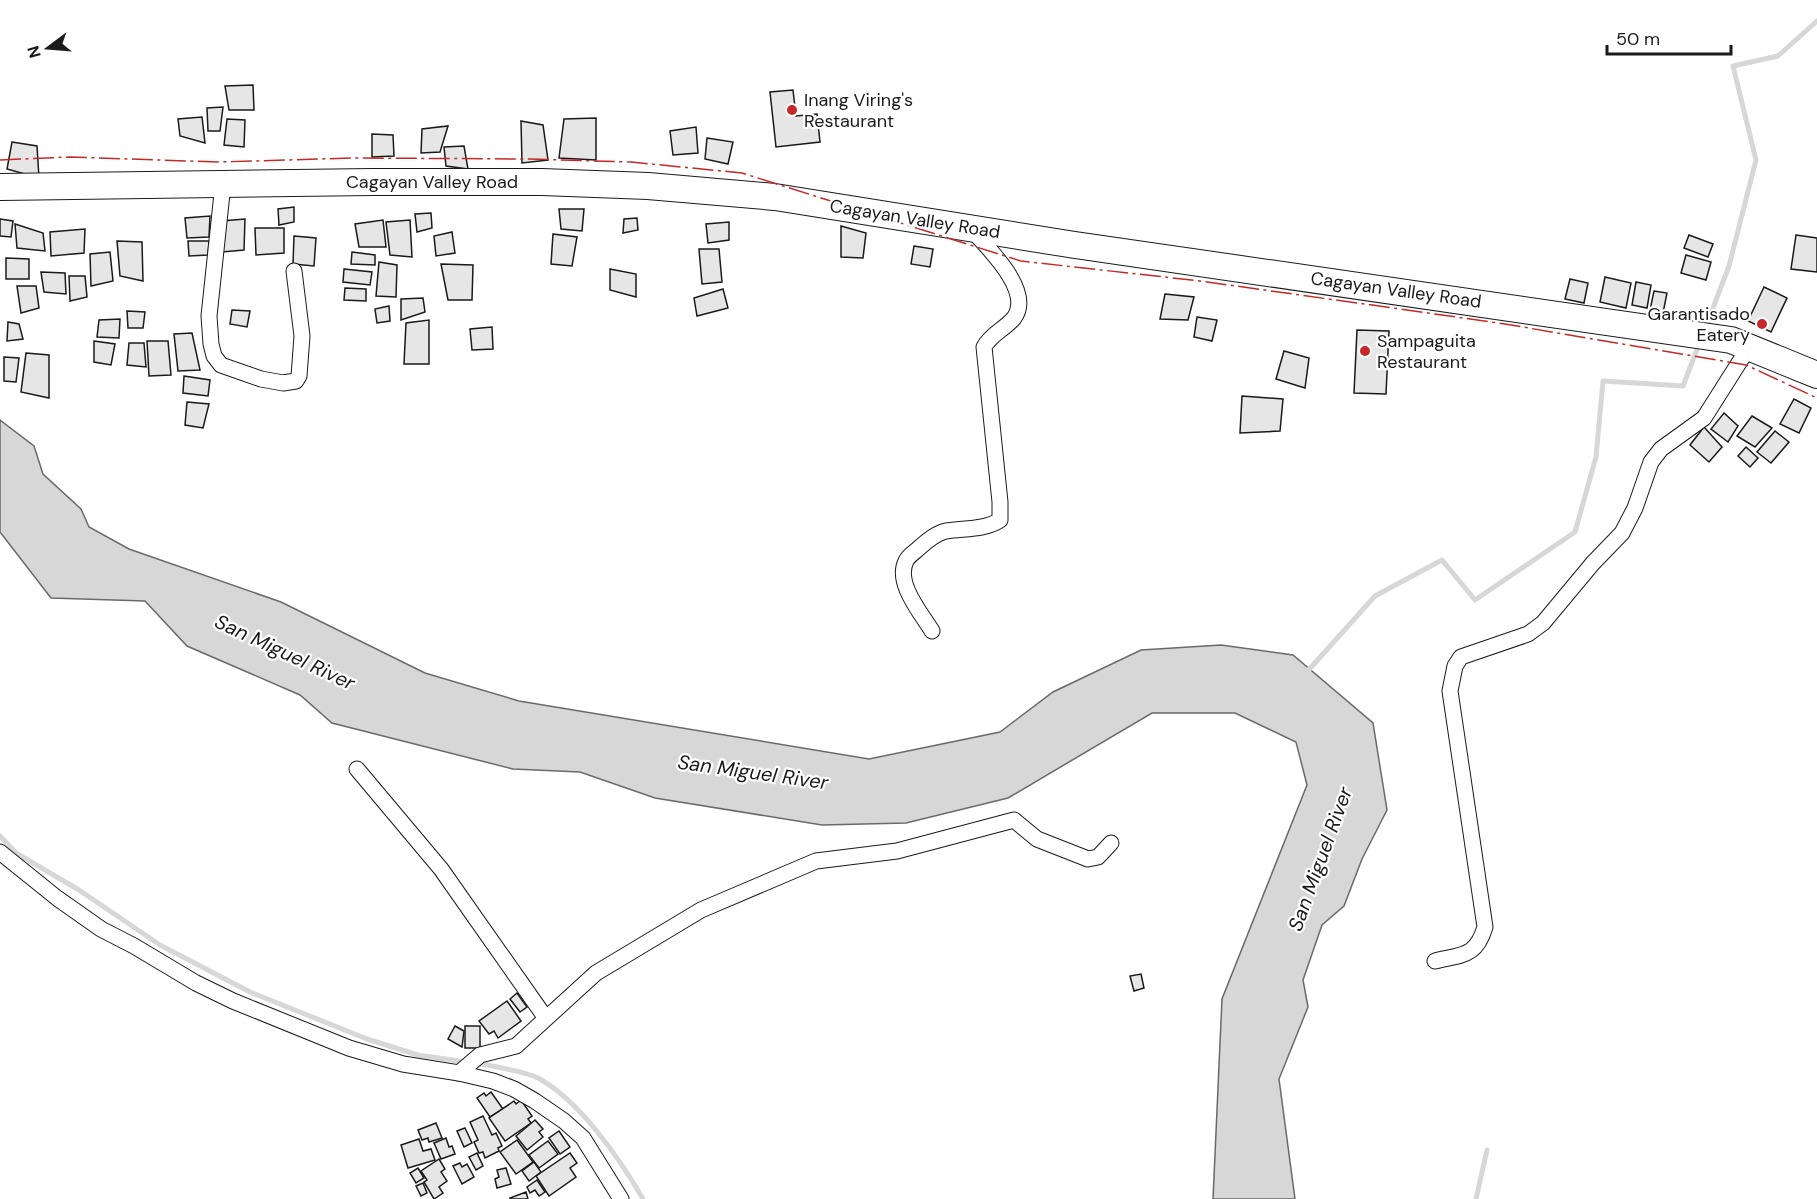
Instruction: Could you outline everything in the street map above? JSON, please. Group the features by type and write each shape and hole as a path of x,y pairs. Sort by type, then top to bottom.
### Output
{"highway":[{"name":"Cagayan Valley Road","path":"0,187 519,182 648,186 775,197 1676,332 1740,344 1817,375"}],"street":[{"path":"223,184 209,316 211,344 214,356 221,365 261,379 283,383 296,381 299,376 302,336 294,271"},
{"path":"932,632 908,590 903,569 907,558 928,539 943,531 993,525 1000,520 984,347 1012,321 1018,311 1020,298 1016,287 998,259 970,228"},
{"path":"1435,962 1470,952 1480,944 1485,927 1449,691 1455,666 1461,657 1528,634 1542,622 1622,533 1635,508 1651,462 1661,449 1704,418 1740,344"},
{"path":"357,769 441,869 545,1017"},
{"path":"459,1073 480,1055 516,1046 545,1017 596,973 701,910 816,861 897,851 1014,820 1037,838 1088,859 1098,857 1111,843"},
{"path":"0,852 57,898 101,929 233,1001 292,1026 377,1057 403,1064 459,1073 493,1081 514,1089 564,1121 583,1138 621,1199"}],"water":[{"name":"San Miguel River","path":"0,420 34,446 43,474 81,509 89,527 129,549 281,602 425,673 519,701 869,759 1000,732 1053,692 1141,650 1221,645 1293,655 1373,723 1387,810 1362,859 1344,906 1322,925 1303,980 1308,1007 1279,1079 1295,1199 1213,1199 1222,999 1307,785 1296,742 1235,713 1152,713 1008,798 906,823 822,825 655,798 580,772 513,769 332,723 300,695 187,646 145,601 51,598 0,532"}],"building":[{"path":"253,85 254,110 229,110 225,86"},
{"path":"793,90 796,116 817,114 820,142 776,147 770,92"},
{"path":"223,107 220,131 208,131 207,108"},
{"path":"202,117 205,143 180,136 178,119"},
{"path":"596,118 596,160 559,158 564,119"},
{"path":"227,119 245,120 244,147 224,145"},
{"path":"521,121 543,125 548,160 522,163"},
{"path":"448,126 440,152 421,153 422,129"},
{"path":"696,127 698,153 673,155 670,131"},
{"path":"372,134 393,135 394,156 372,157"},
{"path":"707,138 733,142 728,164 705,159"},
{"path":"12,142 37,146 39,178 7,169"},
{"path":"464,146 468,169 446,166 444,147"},
{"path":"294,207 294,222 279,225 278,209"},
{"path":"559,209 584,209 582,231 561,229"},
{"path":"431,213 432,228 417,232 415,214"},
{"path":"210,216 209,237 187,238 185,218"},
{"path":"637,218 638,230 623,233 624,219"},
{"path":"0,219 13,221 11,237 0,236"},
{"path":"245,219 244,250 222,252 221,221"},
{"path":"383,220 386,247 359,247 355,224"},
{"path":"410,220 412,257 390,255 386,222"},
{"path":"729,222 729,240 708,243 706,224"},
{"path":"15,224 43,233 45,251 17,248"},
{"path":"841,226 866,233 863,258 841,257"},
{"path":"255,228 284,228 284,253 256,255"},
{"path":"85,229 84,253 51,256 50,232"},
{"path":"452,232 455,253 436,256 434,236"},
{"path":"553,234 577,237 572,266 551,264"},
{"path":"1689,235 1713,244 1708,257 1684,248"},
{"path":"1796,235 1817,238 1817,272 1791,269"},
{"path":"294,236 316,238 314,266 293,264"},
{"path":"117,241 142,242 143,281 120,276"},
{"path":"188,241 209,241 208,255 189,256"},
{"path":"914,246 933,249 930,267 911,264"},
{"path":"699,249 719,249 722,282 702,284"},
{"path":"110,252 113,281 91,286 90,254"},
{"path":"352,252 375,255 375,265 351,264"},
{"path":"1686,255 1711,262 1706,280 1681,273"},
{"path":"6,258 29,259 29,279 6,279"},
{"path":"379,262 397,265 396,297 376,296"},
{"path":"441,264 473,265 472,300 448,300"},
{"path":"344,269 372,272 370,285 343,282"},
{"path":"610,269 636,274 636,297 610,290"},
{"path":"41,272 65,273 66,294 44,292"},
{"path":"69,276 85,276 87,297 70,301"},
{"path":"1605,277 1631,283 1626,308 1600,302"},
{"path":"1570,279 1588,283 1584,303 1565,299"},
{"path":"1636,282 1651,285 1647,308 1632,305"},
{"path":"17,286 36,286 39,308 21,313"},
{"path":"1764,287 1787,298 1771,332 1748,321"},
{"path":"345,288 366,289 366,301 344,300"},
{"path":"723,289 728,308 697,316 694,298"},
{"path":"1654,291 1667,293 1663,313 1650,310"},
{"path":"1165,294 1194,297 1188,320 1160,319"},
{"path":"423,298 425,312 401,320 401,299"},
{"path":"389,306 390,321 377,323 375,309"},
{"path":"232,310 250,311 247,327 230,324"},
{"path":"127,311 145,312 143,328 128,328"},
{"path":"1197,317 1217,320 1212,341 1194,337"},
{"path":"120,319 119,338 97,337 99,320"},
{"path":"429,320 429,364 404,364 406,323"},
{"path":"8,322 19,324 23,339 7,341"},
{"path":"492,327 493,349 472,350 470,329"},
{"path":"1357,330 1389,331 1386,394 1354,393"},
{"path":"192,333 200,370 178,371 174,334"},
{"path":"94,341 115,344 111,365 94,362"},
{"path":"147,341 168,341 171,375 149,376"},
{"path":"129,343 144,343 146,367 127,365"},
{"path":"1284,351 1309,358 1305,388 1276,379"},
{"path":"26,353 49,355 49,398 21,392"},
{"path":"4,357 19,358 16,382 4,381"},
{"path":"184,376 210,380 208,396 183,393"},
{"path":"1242,396 1283,399 1280,431 1240,433"},
{"path":"1794,399 1811,408 1799,433 1780,424"},
{"path":"187,402 209,404 203,428 185,425"},
{"path":"1724,413 1738,426 1728,442 1711,429"},
{"path":"1752,416 1772,428 1755,447 1737,436"},
{"path":"1704,427 1722,447 1709,462 1690,445"},
{"path":"1775,431 1789,442 1771,463 1757,452"},
{"path":"1746,447 1758,458 1750,467 1738,456"},
{"path":"1141,974 1144,988 1134,991 1130,976"},
{"path":"517,993 527,1007 520,1012 510,999"},
{"path":"507,1001 521,1021 498,1038 494,1031 489,1034 479,1021"},
{"path":"455,1026 464,1031 462,1047 448,1039"},
{"path":"465,1026 480,1026 480,1048 465,1048"},
{"path":"491,1092 503,1109 490,1117 477,1098 484,1093 486,1096"},
{"path":"521,1100 532,1116 528,1119 531,1123 505,1141 489,1118 514,1101 516,1104"},
{"path":"483,1116 492,1135 496,1133 502,1146 498,1148 499,1151 485,1158 483,1152 479,1153 474,1142 478,1140 470,1122"},
{"path":"535,1120 543,1129 539,1132 543,1137 527,1150 516,1136"},
{"path":"436,1123 442,1138 429,1142 428,1138 422,1140 418,1130"},
{"path":"465,1128 472,1143 464,1147 457,1131"},
{"path":"559,1131 570,1147 560,1154 549,1138"},
{"path":"446,1138 455,1154 441,1159 434,1143"},
{"path":"419,1139 423,1151 431,1149 435,1160 408,1168 401,1145"},
{"path":"517,1140 533,1162 516,1174 500,1152"},
{"path":"548,1141 558,1154 539,1168 529,1155"},
{"path":"477,1153 483,1166 476,1170 469,1157"},
{"path":"570,1153 577,1163 570,1168 576,1177 549,1196 536,1176"},
{"path":"439,1159 445,1169 441,1172 447,1181 439,1187 443,1193 434,1199 424,1182 427,1180 421,1171"},
{"path":"534,1162 541,1172 529,1181 522,1171"},
{"path":"460,1163 462,1167 467,1164 474,1177 462,1184 453,1166"},
{"path":"418,1168 424,1178 416,1183 410,1173"},
{"path":"506,1168 511,1184 497,1188 495,1179 499,1177 497,1170"},
{"path":"537,1180 545,1192 539,1196 535,1190 530,1193 527,1187"},
{"path":"423,1183 427,1193 421,1196 416,1186"},
{"path":"526,1192 528,1199 510,1199 510,1198"}],"waterway":[{"path":"1705,329 1729,266 1756,160 1733,66 1778,56 1817,21"},
{"path":"1305,674 1375,596 1442,560 1475,600 1575,532 1596,457 1603,381 1683,386 1699,344"},
{"path":"0,836 16,853 79,890 160,945 250,992 367,1039 418,1055 466,1062"},
{"path":"475,1063 532,1075 553,1088 583,1115 597,1132 623,1166 643,1199"},
{"path":"1476,1199 1487,1150"}],"power":[{"path":"0,160 70,157 218,162 355,158 529,159 631,162 742,173 1021,261 1200,281 1505,324 1746,365 1817,398"}],"place":[{"name":"Inang Viring's Restaurant","path":"792,110"},
{"name":"Garantisado Eatery","path":"1762,324"},
{"name":"Sampaguita Restaurant","path":"1365,351"}]}
